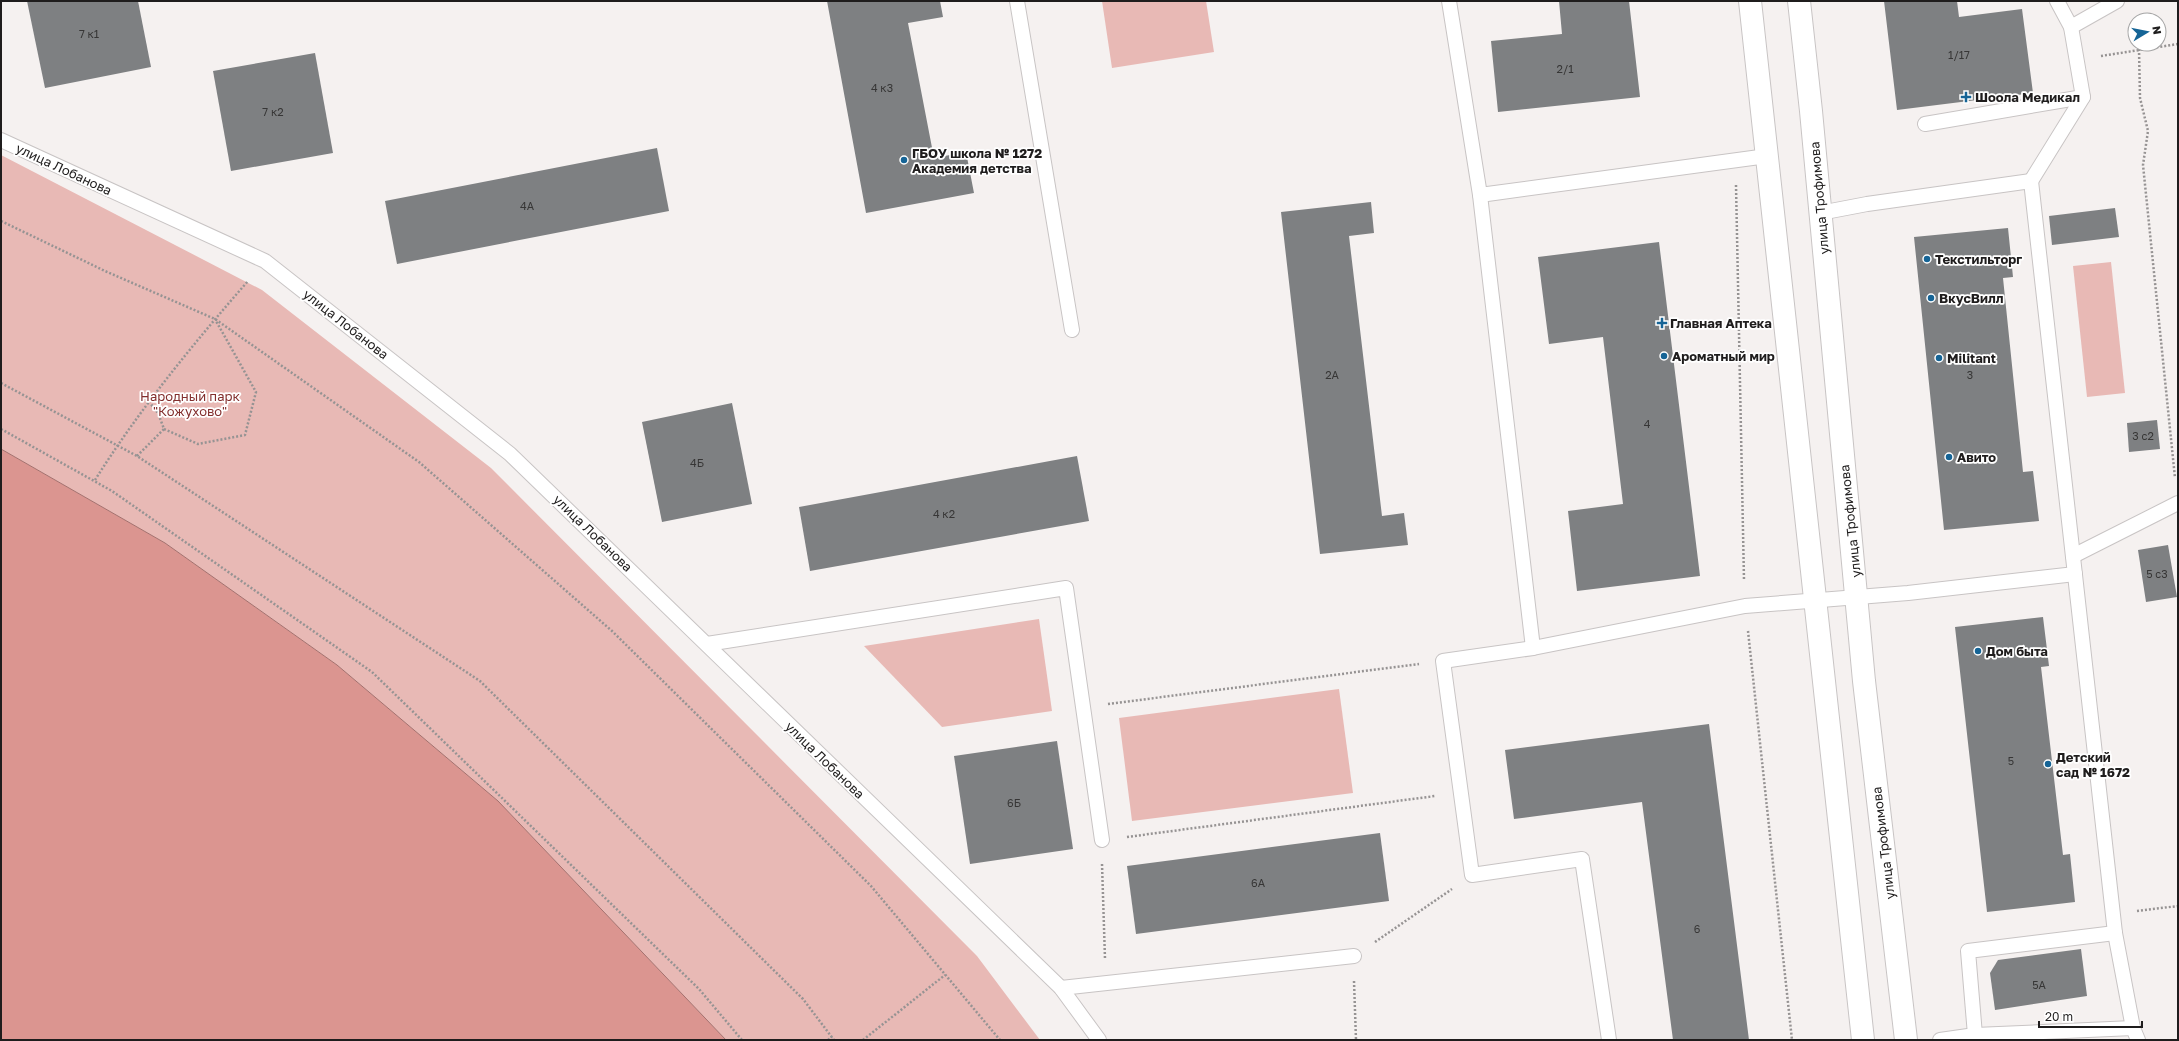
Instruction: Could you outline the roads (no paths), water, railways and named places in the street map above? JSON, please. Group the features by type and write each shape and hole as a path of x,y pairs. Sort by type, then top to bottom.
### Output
{"main road":[{"path":"1750,1 1863,1040"},
{"name":"улица Трофимова","path":"1798,1 1811,111 1864,681 1906,1040"}],"lane":[{"path":"1017,1 1072,330"},
{"path":"1449,1 1480,195 1533,648"},
{"path":"1940,1040 1975,1035 2136,1034 2115,933 2030,181 2083,97 2071,27 2057,1"},
{"path":"2071,27 2117,1"},
{"path":"1925,124 2083,97"},
{"name":"улица Лобанова","path":"1,140 265,261 510,454 1061,988 1099,1040"},
{"path":"1480,195 1735,159 1767,156"},
{"path":"1820,213 1867,204 2030,181"},
{"path":"2073,556 2178,503"},
{"path":"1609,1040 1582,860 1472,875 1443,661 1533,648 1745,606 1857,598 2075,574"},
{"path":"707,644 1066,588 1102,840"},
{"path":"1975,1035 1968,951 2115,933"},
{"path":"1061,988 1354,956"}],"place":[{"name":"Шоола Медикал","path":"1966,97"},
{"name":"ГБОУ школа № 1272 Академия детства","path":"904,160"},
{"name":"Текстильторг","path":"1927,259"},
{"name":"ВкусВилл","path":"1931,298"},
{"name":"Главная Аптека","path":"1662,323"},
{"name":"Ароматный мир","path":"1664,356"},
{"name":"Militant","path":"1939,358"},
{"name":"Авито","path":"1949,457"},
{"name":"Дом быта","path":"1978,651"},
{"name":"Детский сад № 1672","path":"2048,764"}],"park label":[{"name":"Народный парк \"Кожухово\"","path":"190,404"}]}
